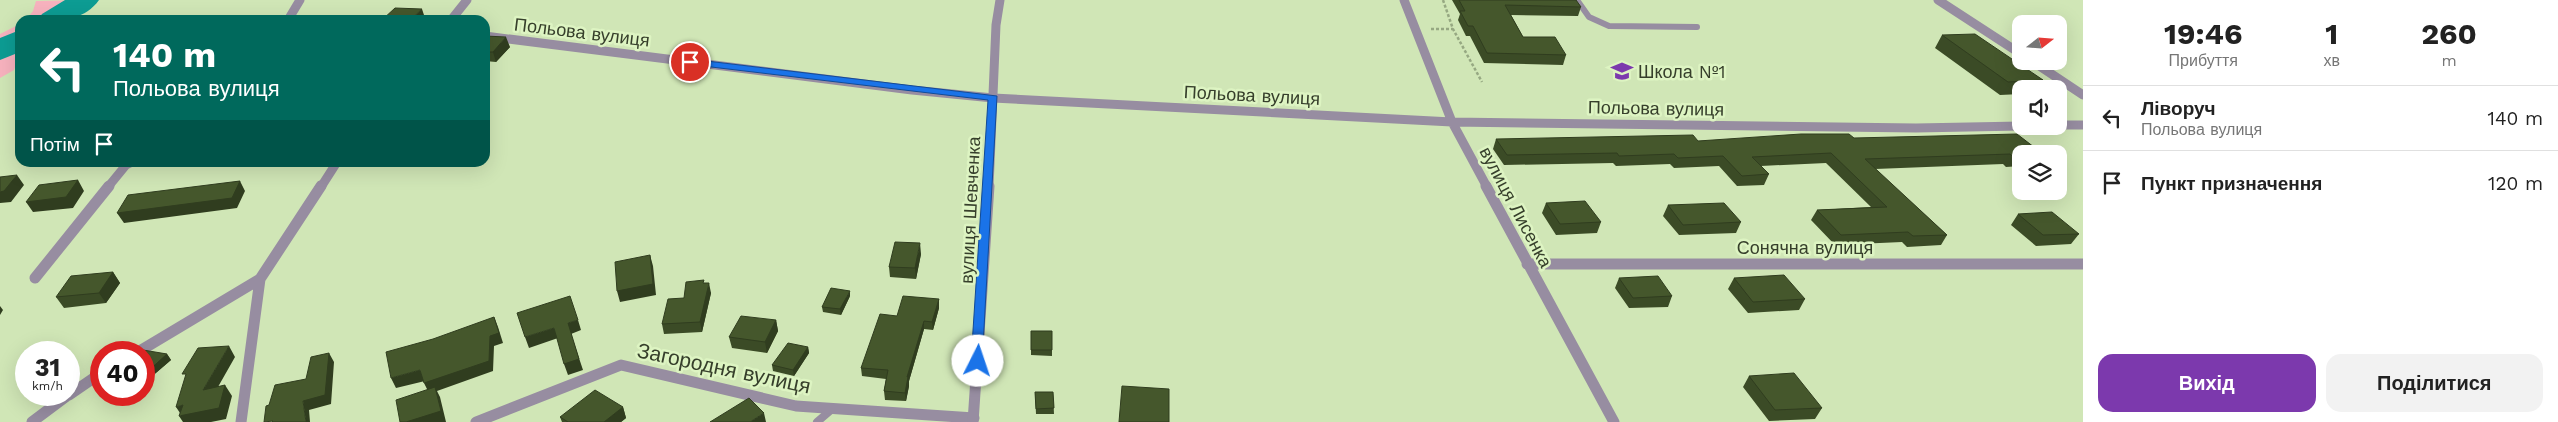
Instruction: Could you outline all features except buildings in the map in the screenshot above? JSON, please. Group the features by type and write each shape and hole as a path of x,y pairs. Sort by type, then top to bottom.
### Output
{"street":[{"path":"291,15 300,0"},
{"path":"455,15 467,0"},
{"name":"вулиця Шевченка","path":"974,420 996,25 1000,0"},
{"name":"вулиця Лисенка","path":"1404,0 1452,122 1614,422"},
{"path":"1938,0 2012,48"},
{"name":"Польова вулиця","path":"490,37 912,90 993,98 1452,122 1916,128 2012,126"},
{"path":"2046,70 2083,94"},
{"path":"2067,125 2083,125"},
{"path":"35,278 124,167"},
{"path":"241,422 260,280 334,167"},
{"name":"Сонячна вулиця","path":"1527,264 2083,264"},
{"path":"155,342 260,280"},
{"name":"Загородня вулиця","path":"476,422 621,365 796,406 974,420"},
{"path":"32,422 53,406"}],"lane":[{"path":"1577,0 1589,17 1609,26 1697,27"},
{"path":"817,422 831,410"}],"path":[{"path":"1443,0 1453,29 1482,82"},
{"path":"1414,29 1453,29"}],"shaded area":[{"path":"83,0 73,15 30,15 36,1"},
{"path":"15,26 15,67 14,70 0,78 0,34"}],"waterway":[{"path":"60,15 85,0"},
{"path":"0,51 15,42"}],"place":[{"name":"Школа №1","path":"1622,71"}],"route":[{"path":"690,62 912,90 993,98 978,361"}]}
